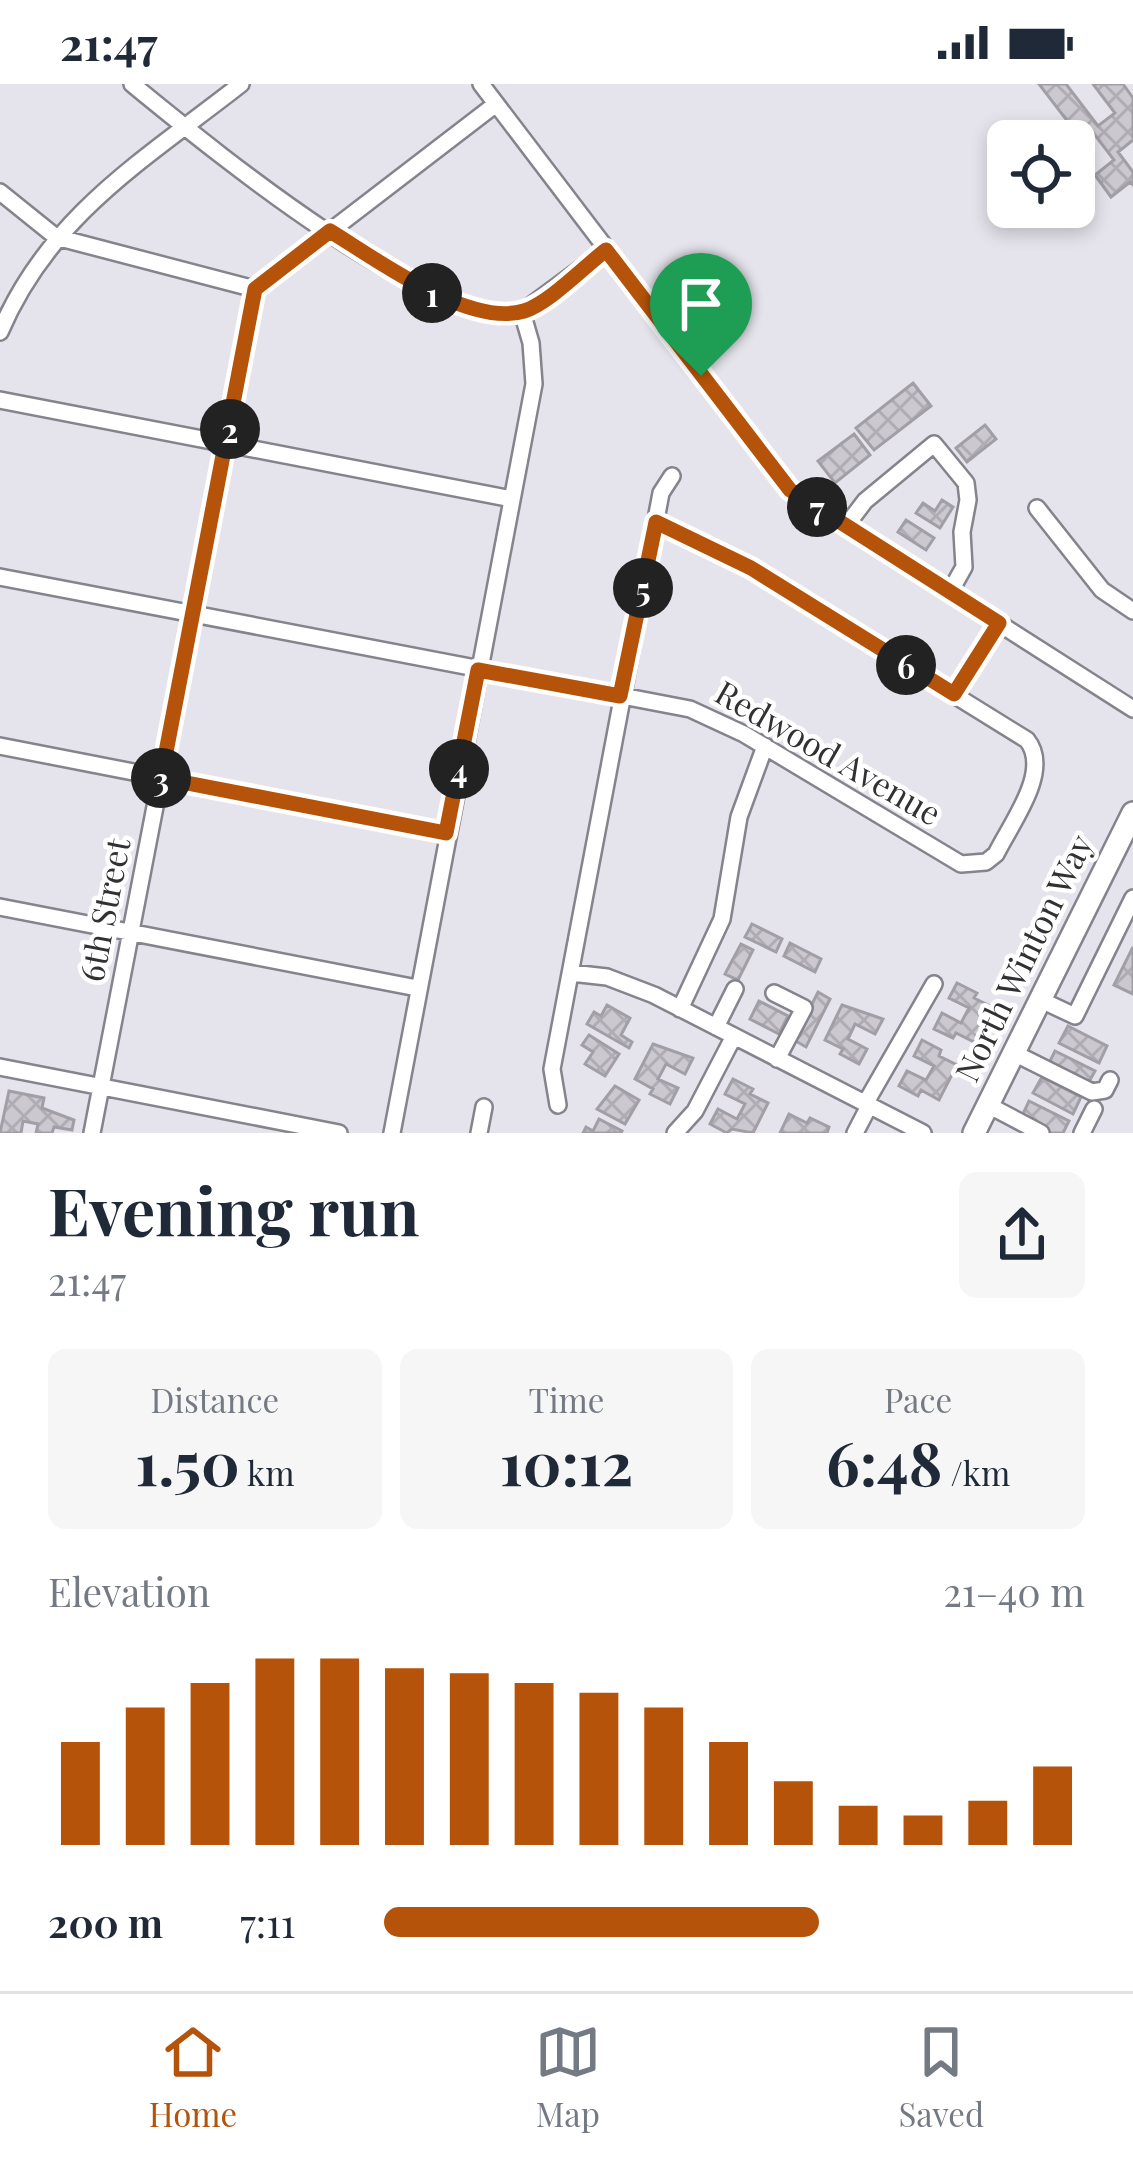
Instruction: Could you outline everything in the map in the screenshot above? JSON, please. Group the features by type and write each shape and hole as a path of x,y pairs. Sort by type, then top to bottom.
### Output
{"main road":[{"name":"North Winton Way","path":"974,1133 1133,813"}],"street":[{"path":"132,84 265,191 427,291 506,314 522,312 606,250"},
{"path":"0,332 26,277 82,210 241,84"},
{"path":"481,84 790,490 1133,709"},
{"path":"0,192 56,237 255,289 496,104"},
{"name":"6th Street","path":"92,1133 255,289"},
{"path":"392,1133 534,384 531,343 522,312"},
{"path":"0,400 512,499"},
{"path":"847,526 866,501 934,444 966,483 968,500 962,532 964,567 950,592"},
{"path":"558,1105 552,1069 620,696 662,493 672,476"},
{"path":"1037,508 1102,590 1133,611"},
{"path":"656,522 751,568 954,694 999,623"},
{"name":"Redwood Avenue","path":"0,577 711,716 961,864 986,862 996,854 1037,761 1028,740 954,694"},
{"path":"0,746 446,833"},
{"path":"680,1009 722,919 740,817 765,746"},
{"path":"1040,1000 1075,1016 1133,898"},
{"path":"0,907 417,988"},
{"path":"571,973 607,977 680,1009 923,1133"},
{"path":"855,1133 934,983"},
{"path":"716,1028 735,989"},
{"path":"775,993 804,1008 777,1059"},
{"path":"675,1133 695,1111 734,1036"},
{"path":"1014,1054 1092,1092 1105,1090 1110,1080"},
{"path":"0,1066 338,1133"},
{"path":"988,1106 1041,1133"},
{"path":"479,1133 484,1107"},
{"path":"1082,1133 1094,1109"}],"building":[{"path":"1039,84 1066,84 1093,120 1066,120"},
{"path":"1093,84 1123,84 1133,98 1133,140 1118,152 1133,172 1133,185 1130,182 1111,197 1095,175 1114,160 1095,135 1095,122 1098,126 1115,113"},
{"path":"913,383 931,406 874,450 856,428"},
{"path":"985,425 996,439 967,462 956,448"},
{"path":"854,434 870,455 835,483 818,461"},
{"path":"942,500 953,507 940,528 916,513 923,503 935,511"},
{"path":"906,520 934,538 926,550 898,532"},
{"path":"752,924 782,939 776,952 745,937"},
{"path":"790,943 821,959 815,972 784,956"},
{"path":"741,944 753,950 738,980 725,974"},
{"path":"1133,947 1133,994 1114,985"},
{"path":"957,983 992,1007 974,1042 934,1029 942,1013 961,1023 969,1008 949,998"},
{"path":"818,992 830,999 806,1047 794,1040"},
{"path":"759,1001 788,1016 779,1034 750,1019"},
{"path":"607,1005 630,1018 621,1035 632,1042 629,1048 587,1024 594,1012 601,1016"},
{"path":"842,1005 883,1019 875,1034 855,1024 848,1039 867,1049 859,1064 825,1040"},
{"path":"1068,1026 1107,1046 1099,1063 1059,1043"},
{"path":"589,1035 619,1054 605,1076 585,1064 593,1052 582,1045"},
{"path":"922,1040 957,1065 939,1100 899,1086 907,1071 926,1080 934,1066 914,1056"},
{"path":"653,1044 693,1058 685,1074 666,1064 658,1079 678,1088 670,1104 635,1079"},
{"path":"1055,1051 1095,1071 1086,1087 1047,1067"},
{"path":"1042,1077 1081,1097 1073,1114 1033,1093"},
{"path":"733,1079 768,1103 753,1133 732,1129 727,1133 710,1124 718,1109 737,1119 745,1104 725,1094"},
{"path":"615,1086 639,1100 625,1124 597,1109"},
{"path":"9,1091 44,1098 42,1108 74,1120 72,1130 54,1127 52,1133 36,1133 38,1124 23,1121 21,1133 0,1133"},
{"path":"1029,1101 1069,1121 1063,1133 1051,1133 1021,1118"},
{"path":"789,1114 829,1127 827,1133 780,1133"},
{"path":"599,1119 621,1133 583,1133 586,1127 593,1131"}],"route":[{"path":"330,231 427,291 506,314 534,307 606,250 701,376 790,490 999,623 954,694 751,568 656,522 620,696 478,670 446,833 161,778 255,289 330,231"}]}
